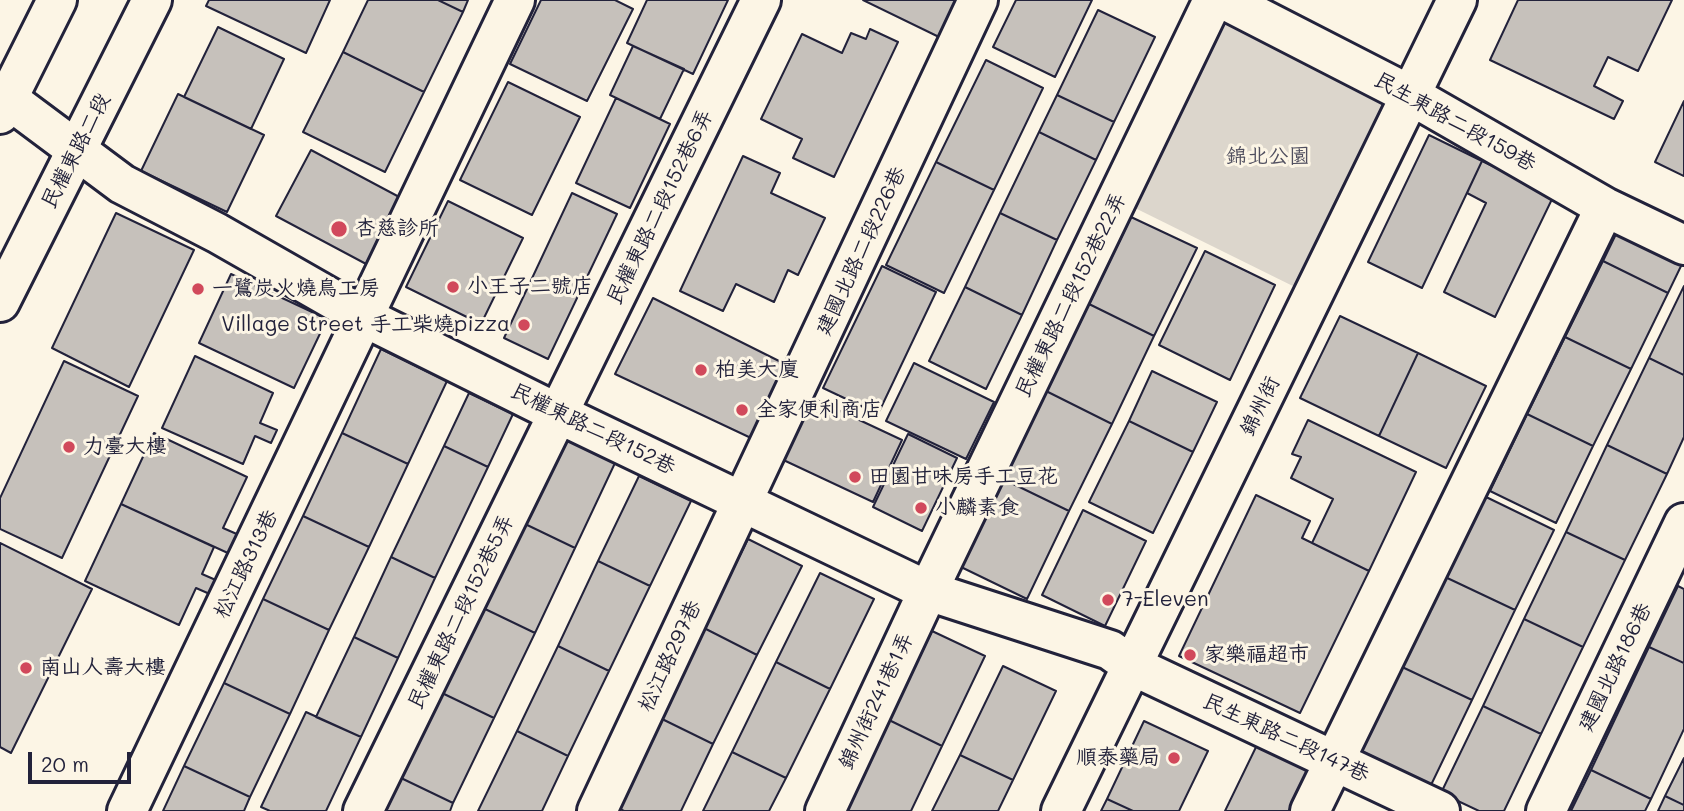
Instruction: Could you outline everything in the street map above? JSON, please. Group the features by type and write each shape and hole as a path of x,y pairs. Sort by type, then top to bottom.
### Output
{"street":[{"path":"3,102 57,0"},
{"name":"民權東路二段","path":"0,302 152,0"},
{"name":"松江路313巷","path":"128,811 515,0"},
{"name":"民權東路二段152巷6弄","path":"559,414 761,0"},
{"name":"建國北路二段226巷","path":"744,501 978,0"},
{"name":"民權東路二段152巷22弄","path":"928,591 1213,0"},
{"name":"民生東路二段159巷","path":"1226,0 1412,96 1605,207 1684,245"},
{"name":"錦州街","path":"1061,811 1457,0"},
{"name":"民權東路二段152巷","path":"3,102 122,184 217,233 364,317 928,591 1110,650 1131,665"},
{"path":"1310,811 1605,207"},
{"name":"民權東路二段152巷5弄","path":"363,811 559,414"},
{"name":"松江路297巷","path":"597,811 744,501"},
{"name":"建國北路186巷","path":"1546,811 1684,523"},
{"name":"錦州街241巷1弄","path":"825,811 928,591"},
{"name":"民生東路二段147巷","path":"1131,665 1440,811"}],"green space":[{"name":"錦北公園","path":"1227,20 1401,106 1309,294 1135,208"}],"building":[{"path":"209,0 330,0 306,53 206,6"},
{"path":"368,0 438,0 463,12 424,92 343,52"},
{"path":"438,0 468,0 463,12"},
{"path":"541,0 615,0 633,9 587,101 510,64"},
{"path":"647,0 728,0 693,74 627,43"},
{"path":"863,0 957,0 939,37"},
{"path":"1016,0 1092,0 1055,77 993,47"},
{"path":"1518,0 1672,0 1638,71 1608,57 1594,86 1623,101 1614,119 1490,60"},
{"path":"1098,10 1155,37 1114,122 1057,95"},
{"path":"218,27 284,59 251,129 184,97"},
{"path":"870,29 898,42 834,177 793,158 802,139 761,119 802,34 842,53 851,33 866,39"},
{"path":"633,46 684,69 660,119 610,95"},
{"path":"343,52 424,92 385,172 303,132"},
{"path":"986,60 1043,88 994,190 936,162"},
{"path":"508,82 580,117 532,215 460,180"},
{"path":"178,94 264,135 227,212 141,171"},
{"path":"1057,95 1114,122 1096,160 1039,132"},
{"path":"616,98 670,124 630,208 576,183"},
{"path":"1684,101 1684,176 1655,162"},
{"path":"1039,132 1096,160 1057,240 1000,213"},
{"path":"1429,135 1482,161 1422,288 1368,262"},
{"path":"311,150 403,199 368,265 276,216"},
{"path":"743,156 780,173 771,193 825,218 798,275 788,270 774,302 736,284 723,311 680,291"},
{"path":"1482,161 1554,195 1495,317 1444,292 1486,203 1467,193"},
{"path":"936,162 994,190 944,293 886,265"},
{"path":"572,193 617,214 548,359 504,338"},
{"path":"448,201 523,238 481,324 406,287"},
{"path":"116,213 194,250 129,387 52,348"},
{"path":"1000,213 1057,240 1022,315 965,287"},
{"path":"1131,217 1197,248 1154,336 1089,304"},
{"path":"1617,232 1682,264 1668,293 1603,261"},
{"path":"1205,251 1275,285 1230,380 1159,345"},
{"path":"1603,261 1668,293 1631,369 1565,337"},
{"path":"882,266 936,292 878,414 823,388"},
{"path":"231,274 327,319 294,388 199,343"},
{"path":"1684,286 1684,375 1649,358"},
{"path":"965,287 1022,315 986,389 929,361"},
{"name":"柏美大廈","path":"653,298 787,365 751,438 615,374"},
{"path":"1089,304 1154,336 1112,424 1046,391"},
{"path":"1340,316 1418,353 1379,436 1300,398"},
{"path":"1565,337 1631,369 1593,446 1527,414"},
{"path":"381,349 447,381 408,464 342,433"},
{"path":"1418,353 1486,386 1446,468 1379,436"},
{"path":"195,356 273,393 260,423 277,430 271,443 255,436 243,464 162,428"},
{"path":"1649,358 1684,375 1684,437 1667,474 1607,445"},
{"name":"力臺大樓","path":"64,361 138,396 62,558 0,529 0,498"},
{"path":"914,363 994,402 966,459 886,421"},
{"path":"1152,371 1217,402 1193,452 1129,421"},
{"path":"1046,391 1112,424 1069,511 1003,479"},
{"path":"469,393 513,414 488,467 444,446"},
{"path":"806,395 902,440 873,502 777,457"},
{"path":"1527,414 1593,446 1556,523 1490,491"},
{"path":"1308,420 1416,472 1369,571 1312,543 1333,499 1291,478 1301,457 1292,454"},
{"path":"1129,421 1193,452 1153,533 1089,502"},
{"path":"154,433 247,477 223,528 239,535 230,554 121,504"},
{"path":"342,433 408,464 369,547 303,516"},
{"path":"908,434 957,458 922,531 873,507"},
{"path":"563,438 615,463 575,548 523,523"},
{"path":"1607,445 1667,474 1625,560 1566,532"},
{"path":"444,446 488,467 435,578 391,557"},
{"path":"639,476 691,501 650,586 598,561"},
{"path":"1003,479 1069,511 1027,599 961,567"},
{"path":"1256,495 1310,521 1302,538 1369,571 1300,713 1179,656"},
{"path":"1482,495 1554,530 1515,610 1443,576"},
{"path":"121,504 214,547 202,574 218,581 212,595 196,588 179,625 85,581"},
{"path":"1083,510 1146,541 1105,626 1042,595"},
{"path":"303,516 369,547 329,630 263,599"},
{"path":"523,523 575,548 535,633 483,608"},
{"path":"1566,532 1625,560 1583,647 1524,619"},
{"path":"748,539 802,566 757,655 704,628"},
{"name":"南山人壽大樓","path":"0,543 92,589 11,753 0,747"},
{"path":"391,557 435,578 398,658 354,637"},
{"path":"598,561 650,586 609,671 558,646"},
{"path":"820,573 874,599 830,689 776,662"},
{"path":"1443,576 1515,610 1472,700 1400,666"},
{"path":"1678,586 1684,589 1684,663 1649,647"},
{"path":"263,599 329,630 290,714 224,683"},
{"path":"483,608 535,633 494,718 442,693"},
{"path":"1524,619 1583,647 1541,734 1483,706"},
{"path":"704,628 757,655 713,744 660,718"},
{"path":"932,631 985,656 942,746 889,720"},
{"path":"354,637 398,658 361,737 316,717"},
{"path":"558,646 609,671 568,756 517,731"},
{"path":"1649,647 1684,663 1684,729 1651,799 1591,770"},
{"path":"776,662 830,689 786,778 732,752"},
{"path":"1003,666 1056,691 1013,780 960,755"},
{"path":"1400,666 1472,700 1431,785 1359,750"},
{"path":"224,683 290,714 250,797 184,766"},
{"path":"442,693 494,718 453,803 401,778"},
{"path":"1483,706 1541,734 1504,811 1479,811 1441,793"},
{"path":"306,712 361,737 326,811 270,811 261,807"},
{"path":"660,718 713,744 681,811 624,811 616,807"},
{"path":"889,720 942,746 911,811 849,811 846,809"},
{"path":"1144,721 1208,751 1179,811 1133,811 1107,799"},
{"path":"517,731 568,756 542,811 478,811"},
{"path":"1257,745 1313,772 1294,811 1225,811"},
{"path":"732,752 786,778 769,811 703,811"},
{"path":"960,755 1013,780 998,811 932,811"},
{"path":"1684,758 1684,805 1665,796"},
{"path":"184,766 250,797 244,811 163,811"},
{"path":"1591,770 1651,799 1645,811 1571,811"},
{"path":"401,778 453,803 450,811 386,811"},
{"path":"1665,796 1684,805 1684,811 1658,811"},
{"path":"1107,799 1133,811 1101,811"}],"place":[{"name":"杏慈診所","path":"339,229"},
{"name":"小王子二號店","path":"453,287"},
{"name":"一鷺炭火燒鳥工房","path":"198,289"},
{"name":"Village Street 手工柴燒pizza","path":"524,325"},
{"name":"柏美大廈","path":"701,370"},
{"name":"全家便利商店","path":"742,410"},
{"name":"力臺大樓","path":"69,447"},
{"name":"田園甘味房手工豆花","path":"855,477"},
{"name":"小麟素食","path":"921,508"},
{"name":"7-Eleven","path":"1108,600"},
{"name":"家樂福超市","path":"1190,655"},
{"name":"南山人壽大樓","path":"26,668"},
{"name":"順泰藥局","path":"1174,758"}]}
